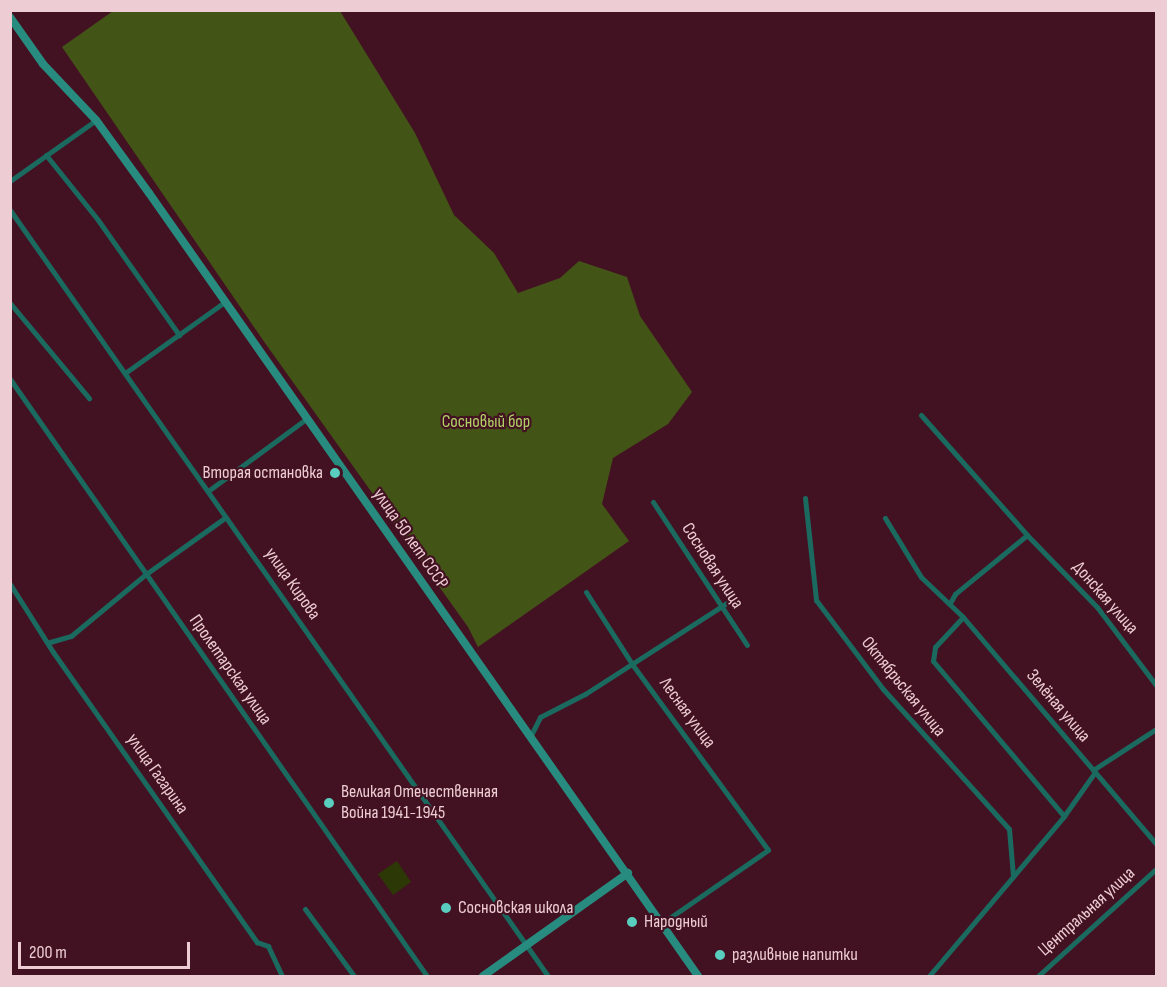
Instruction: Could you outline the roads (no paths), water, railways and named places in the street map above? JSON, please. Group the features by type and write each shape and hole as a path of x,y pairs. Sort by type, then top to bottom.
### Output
{"street":[{"name":"улица 50 лет СССР","path":"10,17 43,64 96,120 226,301 306,419 531,735 698,976"},
{"path":"10,181 96,120"},
{"path":"46,155 98,220 179,334"},
{"name":"улица Кирова","path":"10,210 548,976"},
{"path":"125,373 226,301"},
{"path":"10,303 89,398"},
{"name":"Пролетарская улица","path":"12,383 427,976"},
{"name":"Донская улица","path":"921,415 1027,535 1097,607 1156,685"},
{"path":"208,491 306,419"},
{"name":"Октябрьская улица","path":"806,498 816,600 883,689 1009,829 1013,876"},
{"name":"Сосновая улица","path":"653,502 720,608 747,645"},
{"path":"50,642 71,636 146,574 226,518"},
{"name":"Зелёная улица","path":"885,518 921,578 963,617 1156,844"},
{"path":"950,603 955,594 1027,535"},
{"name":"улица Гагарина","path":"10,584 257,942 268,946 282,976"},
{"name":"Лесная улица","path":"586,592 632,664 768,850 662,923"},
{"path":"531,735 540,717 585,694 733,599"},
{"path":"963,617 939,641 931,656 933,661 1064,816"},
{"path":"929,976 1064,816 1094,771 1156,729"},
{"name":"Центральная улица","path":"1038,976 1156,869"},
{"path":"483,976 628,873"},
{"path":"305,909 354,976"}],"place":[{"name":"Вторая остановка","path":"335,473"},
{"name":"Великая Отечественная Война 1941-1945","path":"329,803"},
{"name":"Сосновская школа","path":"446,908"},
{"name":"Народный","path":"632,922"},
{"name":"разливные напитки","path":"720,955"}],"park label":[{"name":"Сосновый бор","path":"486,422"}]}
